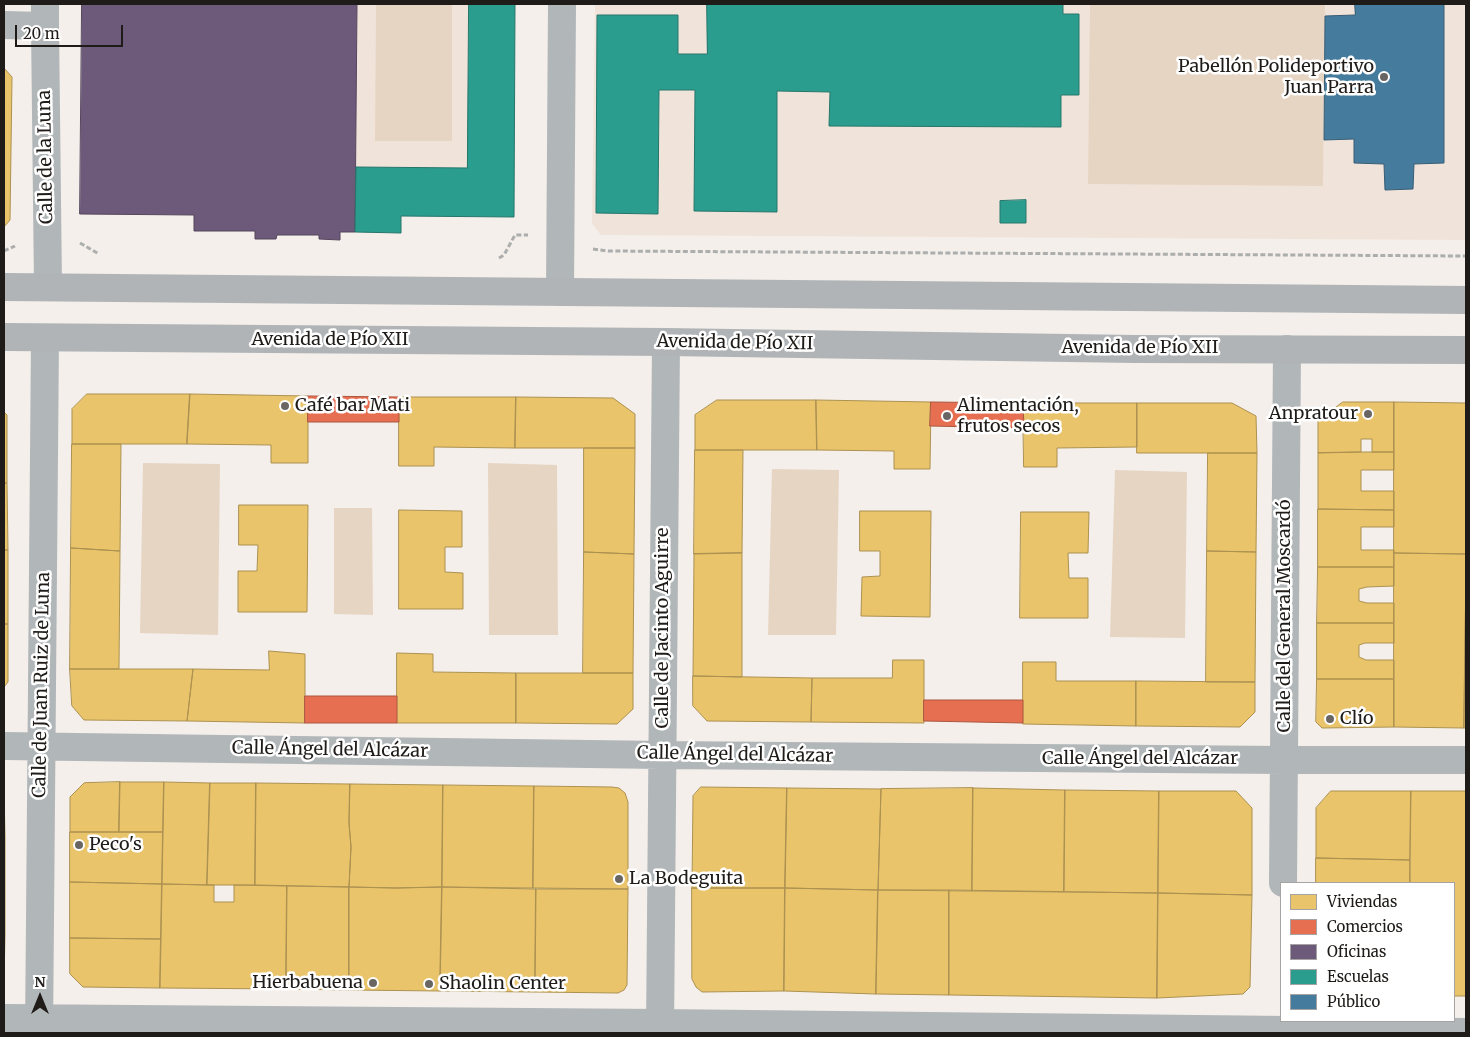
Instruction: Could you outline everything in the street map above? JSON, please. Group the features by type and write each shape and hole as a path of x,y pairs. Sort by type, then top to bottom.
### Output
{"main road":[{"path":"4,287 1466,300"},
{"name":"Avenida de Pío XII","path":"4,337 666,342 1134,349 1466,350"}],"street":[{"path":"560,292 562,4"},
{"path":"4,25 45,15"},
{"name":"Calle de la Luna","path":"45,15 48,287"},
{"name":"Calle de Juan Ruiz de Luna","path":"39,1026 45,338"},
{"name":"Calle de Jacinto Aguirre","path":"660,1028 666,342"},
{"name":"Calle del General Moscardó","path":"1283,882 1286,349"},
{"name":"Calle Ángel del Alcázar","path":"4,746 662,755 1466,760"},
{"path":"4,1018 39,1026 1282,1028 1466,1032"}],"path":[{"path":"494,260 504,255 515,235 560,234 577,234 588,248 608,251 1466,256"},
{"path":"4,251 13,247 47,241 79,242 99,254 108,255"}],"shaded area":[{"path":"357,4 515,4 514,217 401,216 401,233 355,232"},
{"path":"376,4 452,4 452,141 375,141"},
{"path":"595,4 1466,4 1466,240 601,235 592,224"},
{"path":"1090,4 1325,4 1323,186 1088,184"},
{"path":"143,463 220,464 218,635 140,633"},
{"path":"488,463 557,465 558,635 489,635"},
{"path":"772,469 839,470 836,635 768,635"},
{"path":"1115,470 1187,472 1185,638 1110,637"},
{"path":"334,508 372,508 373,615 334,614"}],"building: Viviendas":[{"path":"4,68 12,77 10,220 4,227"},
{"path":"87,394 190,394 187,444 72,444 72,409"},
{"path":"190,394 308,396 308,463 271,463 271,445 187,444"},
{"path":"399,397 516,397 515,448 434,447 434,466 399,466"},
{"path":"516,397 613,398 635,414 635,448 515,448"},
{"path":"717,400 816,400 817,450 695,450 695,415"},
{"path":"816,400 931,402 930,469 894,469 894,451 817,450"},
{"path":"1343,402 1394,402 1394,452 1372,452 1372,439 1361,439 1361,452 1318,453 1318,421"},
{"path":"1394,402 1466,403 1466,554 1394,553"},
{"path":"1023,403 1137,403 1137,447 1057,448 1057,467 1024,467"},
{"path":"1137,403 1232,403 1256,416 1257,453 1137,453"},
{"path":"4,412 7,415 7,483 4,483"},
{"path":"72,444 121,444 120,551 71,548"},
{"path":"584,448 635,448 634,554 584,552"},
{"path":"695,450 743,450 742,553 694,554"},
{"path":"1394,452 1394,470 1361,470 1361,491 1394,491 1394,510 1318,509 1318,453"},
{"path":"1208,453 1257,453 1256,552 1207,551"},
{"path":"4,483 7,483 8,550 4,550"},
{"path":"239,505 308,505 307,612 238,612 238,571 257,571 258,545 239,545"},
{"path":"1318,509 1394,510 1394,527 1361,527 1361,550 1394,550 1394,567 1318,567"},
{"path":"399,510 462,511 462,547 445,547 445,572 463,573 463,609 399,609"},
{"path":"860,511 931,511 930,617 861,616 862,577 880,576 880,551 860,551"},
{"path":"1021,512 1089,512 1088,553 1068,553 1069,578 1088,578 1088,618 1020,618"},
{"path":"71,548 120,551 119,669 70,669"},
{"path":"4,550 8,550 8,624 4,624"},
{"path":"1207,551 1256,552 1255,682 1206,682"},
{"path":"584,552 634,554 633,673 583,673"},
{"path":"742,553 742,677 693,676 694,554"},
{"path":"1394,553 1466,554 1464,728 1394,727"},
{"path":"1318,567 1394,567 1394,586 1359,589 1359,601 1367,603 1394,603 1394,623 1317,623"},
{"path":"1466,580 1466,728 1464,728"},
{"path":"1317,623 1394,623 1394,643 1365,643 1359,645 1359,657 1366,660 1394,660 1394,679 1317,679"},
{"path":"4,624 8,624 8,682 4,687"},
{"path":"269,651 305,654 305,723 187,721 193,669 269,670"},
{"path":"397,653 433,654 433,672 516,673 516,723 397,723"},
{"path":"893,660 924,660 924,723 811,722 812,678 892,678"},
{"path":"1023,662 1056,662 1056,681 1136,681 1136,726 1023,724"},
{"path":"70,669 193,669 187,721 84,720 72,706"},
{"path":"516,673 633,673 633,709 617,724 516,723"},
{"path":"693,676 812,678 811,722 707,721 693,706"},
{"path":"1317,679 1394,679 1394,727 1322,728 1316,722"},
{"path":"1136,681 1255,682 1255,712 1240,727 1136,726"},
{"path":"120,782 164,782 163,832 119,832"},
{"path":"120,782 119,832 70,832 70,797 84,783"},
{"path":"164,782 210,783 207,885 162,884"},
{"path":"210,783 256,783 255,885 207,885"},
{"path":"256,783 350,784 349,823 351,847 349,887 255,885"},
{"path":"350,784 443,785 442,887 349,887 351,847 349,823"},
{"path":"443,785 534,786 533,888 442,887"},
{"path":"534,786 612,787 619,788 625,793 628,802 628,889 533,888"},
{"path":"701,787 787,788 785,888 692,888 693,796"},
{"path":"787,788 881,789 878,890 785,888"},
{"path":"973,788 972,891 878,890 881,789"},
{"path":"973,788 1065,790 1064,892 972,891"},
{"path":"4,790 5,836 4,836"},
{"path":"1065,790 1159,791 1158,893 1064,892"},
{"path":"1159,791 1236,791 1252,808 1252,895 1158,893"},
{"path":"1331,791 1411,791 1410,860 1316,858 1316,808"},
{"path":"1411,791 1466,791 1466,996 1455,996 1455,882 1410,882"},
{"path":"70,832 163,832 162,884 70,882"},
{"path":"5,836 5,887 4,887"},
{"path":"1316,858 1410,860 1410,882 1316,882"},
{"path":"70,882 162,884 161,939 70,938"},
{"path":"162,884 214,885 214,902 234,902 234,885 287,886 286,989 160,988"},
{"path":"287,886 349,887 349,990 286,989"},
{"path":"5,887 5,935 4,935"},
{"path":"349,887 442,887 440,991 349,990"},
{"path":"442,887 536,889 535,992 440,991"},
{"path":"692,888 785,888 784,991 702,992 696,987 692,979"},
{"path":"785,888 878,890 876,994 784,991"},
{"path":"536,889 628,889 627,985 624,990 618,993 535,992"},
{"path":"878,890 949,890 949,995 876,994"},
{"path":"949,890 1158,893 1157,998 949,995"},
{"path":"1158,893 1252,895 1250,987 1243,994 1157,998"},
{"path":"4,935 5,935 4,980"},
{"path":"70,938 161,939 160,988 83,987 70,974"}],"building: Comercios":[{"path":"308,396 399,397 399,422 308,422"},
{"path":"931,402 1023,403 1024,428 930,426"},
{"path":"305,696 397,696 397,723 305,723"},
{"path":"924,700 1023,700 1023,723 924,721"}],"building: Oficinas":[{"path":"82,4 357,4 355,232 340,232 340,240 319,239 319,235 277,235 276,239 255,239 255,231 194,231 194,215 80,214"}],"building: Escuelas":[{"path":"469,4 515,4 514,217 401,216 401,233 355,232 356,167 467,168"},
{"path":"707,4 1063,4 1063,14 1079,14 1079,95 1061,95 1061,127 829,126 830,92 777,91 777,212 694,211 695,90 659,90 658,214 596,213 597,15 678,15 678,54 707,54"},
{"path":"1026,200 1026,223 1000,223 1000,201"}],"building: Público":[{"name":"Pabellón Polideportivo Juan Parra","path":"1355,4 1444,4 1444,163 1414,164 1413,189 1385,190 1384,164 1354,163 1354,139 1324,140 1325,16 1355,15"}],"place":[{"name":"Pabellón Polideportivo Juan Parra","path":"1384,77"},
{"name":"Café bar Mati","path":"285,406"},
{"name":"Anpratour","path":"1368,414"},
{"name":"Alimentación, frutos secos","path":"947,416"},
{"name":"Clío","path":"1330,719"},
{"name":"Peco's","path":"79,845"},
{"name":"La Bodeguita","path":"619,879"},
{"name":"Hierbabuena","path":"373,983"},
{"name":"Shaolin Center","path":"429,984"}]}
